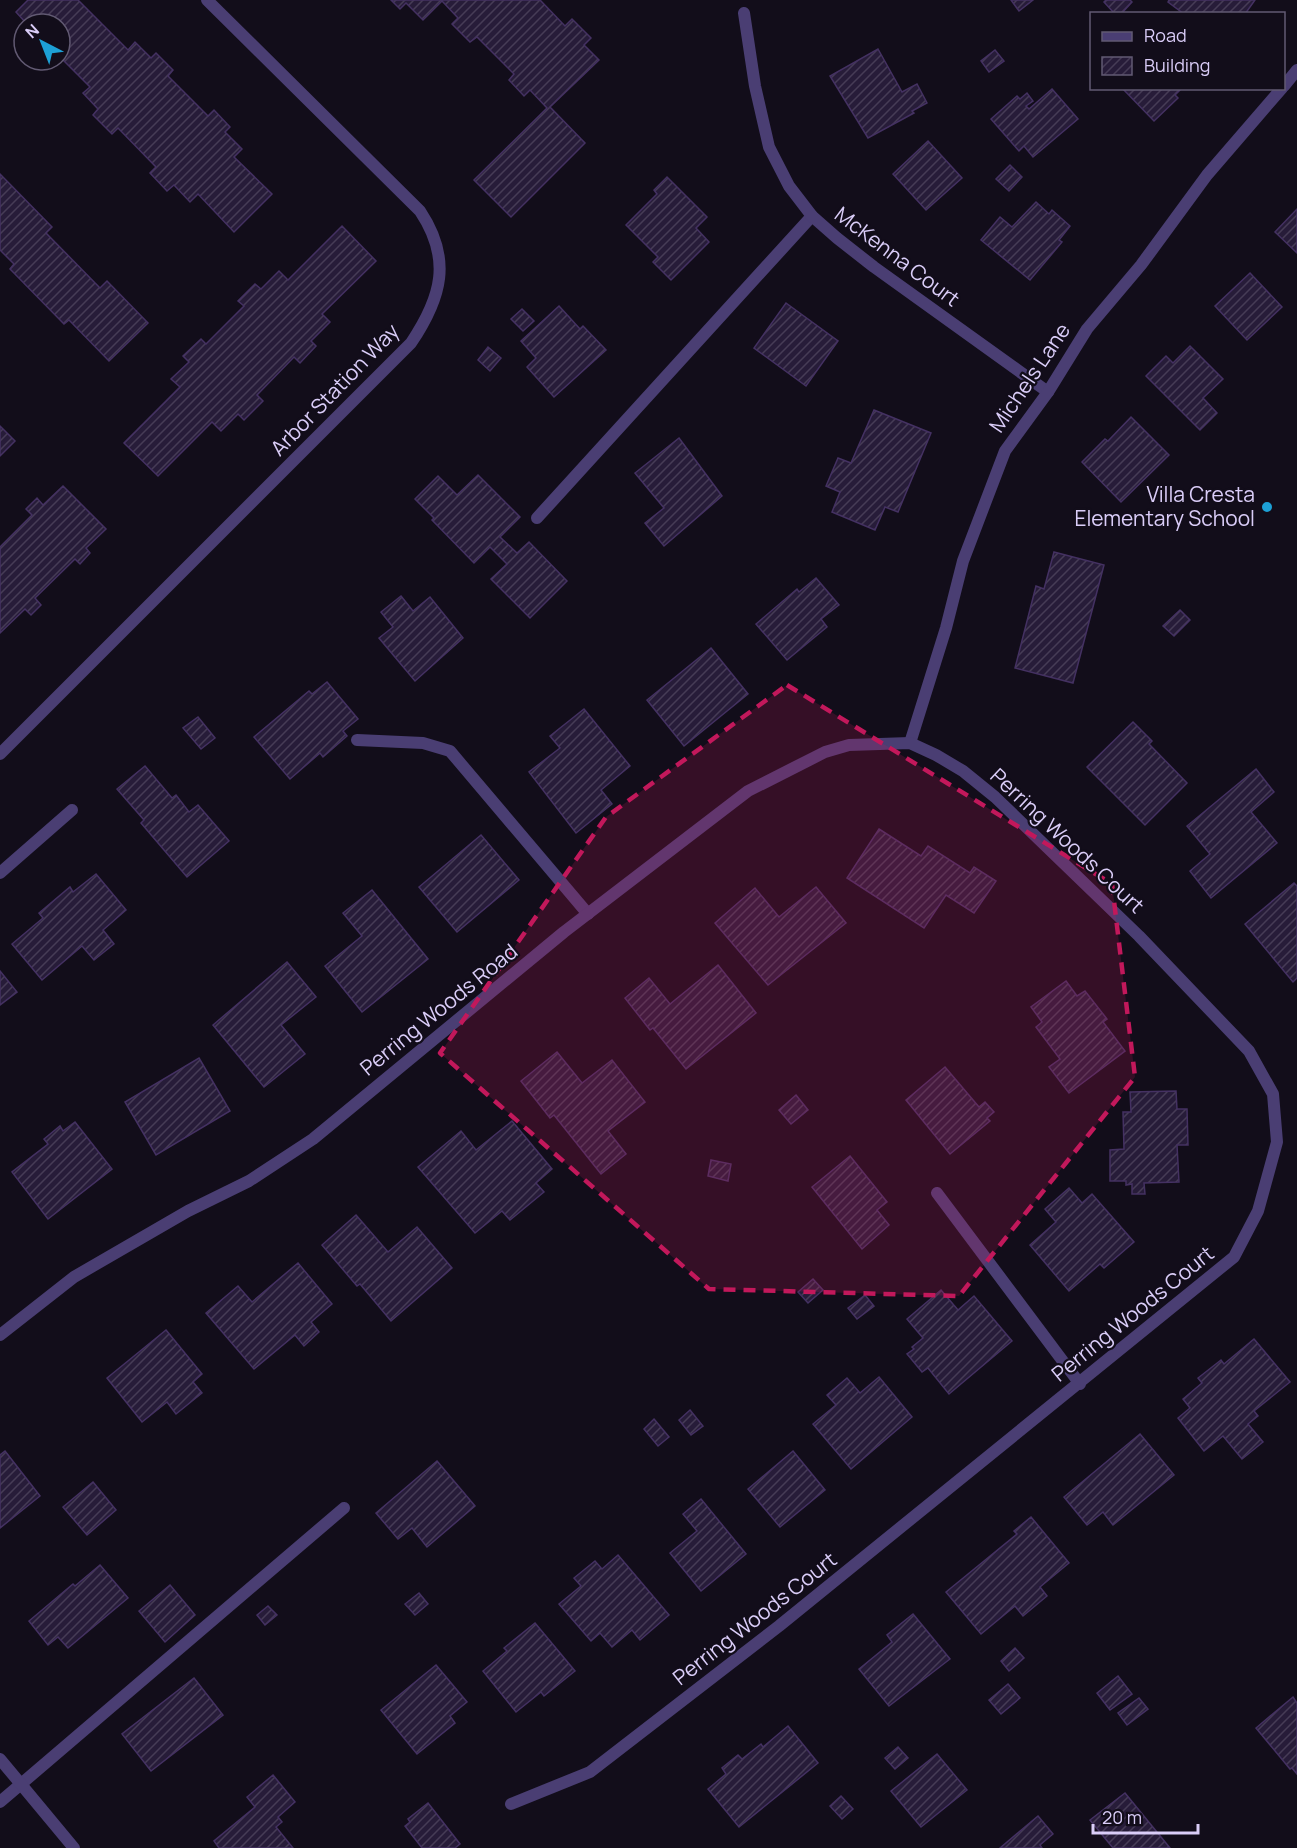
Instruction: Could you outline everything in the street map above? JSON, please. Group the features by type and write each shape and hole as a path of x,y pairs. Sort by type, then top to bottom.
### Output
{"street":[{"name":"Arbor Station Way","path":"0,754 411,343 426,321 440,281 436,244 429,225 420,211 207,0"},
{"name":"McKenna Court","path":"744,13 754,86 769,147 789,186 812,216 874,267 1048,392"},
{"name":"Michels Lane","path":"1285,85 1297,70"},
{"name":"Michels Lane","path":"910,743 946,628 963,561 1005,451 1048,392 1087,329 1141,265 1207,175 1280,90"},
{"path":"537,518 812,216"},
{"path":"357,740 423,743 450,751 588,914"},
{"name":"Perring Woods Road","path":"0,1335 74,1277 188,1211 249,1181 313,1139 588,914 748,790 825,752 849,745 910,743"},
{"name":"Perring Woods Court","path":"511,1804 590,1772 779,1626 1234,1257 1258,1211 1277,1142 1272,1094 1248,1052 1122,920 995,797 963,771 910,743"},
{"path":"0,873 72,810"},
{"path":"937,1193 1080,1384"},
{"path":"0,1802 344,1508"},
{"path":"0,1759 74,1848"}],"highlighted area":[{"path":"787,685 1112,884 1135,1077 959,1296 709,1289 440,1053 606,817"}],"building":[{"path":"28,0 78,0 128,50 135,42 151,58 156,53 173,70 168,76 208,116 214,110 230,127 225,132 242,149 234,157 272,194 234,232 198,194 190,202 174,185 167,191 150,173 156,167 118,128 112,134 93,115 98,109 83,93 90,87 72,69 72,12 16,12"},
{"path":"391,0 540,0 565,26 572,19 591,38 584,45 599,60 550,107 585,143 511,217 474,180 547,108 530,90 524,96 509,80 514,74 477,37 470,42 452,24 458,18 442,1 423,20 406,3 400,9"},
{"path":"1011,0 1033,0 1019,11"},
{"path":"1106,0 1130,0 1132,2 1123,12 1113,12 1104,2"},
{"path":"1169,0 1255,0 1246,12 1181,12 1168,2"},
{"path":"878,49 902,92 917,84 927,103 912,111 914,113 868,138 830,76"},
{"path":"995,50 1004,61 989,72 981,61"},
{"path":"1052,89 1078,119 1033,157 1024,146 1019,151 991,119 1017,96 1020,99 1027,93 1033,101 1026,106 1029,109"},
{"path":"1124,90 1180,90 1175,95 1178,98 1154,121"},
{"path":"928,141 962,178 926,210 893,174"},
{"path":"1010,165 1022,177 1009,191 996,179"},
{"path":"0,174 52,227 46,233 100,288 107,281 148,323 109,361 69,320 64,324 10,269 14,264 0,250"},
{"path":"667,177 707,217 696,228 709,242 671,280 653,262 658,257 626,225 657,194 654,190"},
{"path":"1036,202 1049,214 1052,210 1070,226 1059,240 1062,242 1030,280 981,240 1000,217 1012,227"},
{"path":"1297,209 1297,253 1275,232"},
{"path":"342,226 376,261 322,314 330,322 311,341 316,346 300,363 294,357 257,395 263,401 244,420 238,414 221,431 212,422 158,476 124,443 180,387 171,379 189,362 183,356 201,339 206,344 244,306 238,301 255,284 261,289 279,271 288,280"},
{"path":"1250,273 1282,307 1247,340 1215,306"},
{"path":"786,303 838,341 806,386 754,348"},
{"path":"559,306 580,329 583,326 606,350 554,397 527,367 536,358 521,341"},
{"path":"522,309 534,321 523,331 511,319"},
{"path":"1190,346 1223,379 1203,398 1217,413 1200,430 1146,376 1166,356 1173,363"},
{"path":"488,347 501,358 490,371 478,360"},
{"path":"874,410 931,433 898,512 885,507 875,530 832,512 840,492 826,486 838,458 851,463"},
{"path":"1131,417 1169,455 1121,502 1082,462 1105,439 1108,441"},
{"path":"0,426 15,441 0,456"},
{"path":"679,438 722,496 664,546 645,523 664,508 635,473"},
{"path":"478,475 520,517 500,537 517,553 529,542 567,581 530,618 491,579 507,564 490,547 474,563 415,499 438,476 457,495"},
{"path":"63,486 106,529 86,548 90,553 80,564 75,559 35,598 41,605 31,615 25,609 0,633 0,547 32,515 26,509 37,498 43,505"},
{"path":"1054,552 1104,565 1073,683 1015,668 1036,586 1044,589"},
{"path":"816,578 839,605 821,619 827,627 787,660 756,624 797,589 799,592"},
{"path":"401,596 413,611 430,597 463,638 415,681 379,638 393,627 381,612"},
{"path":"1180,610 1190,620 1174,636 1163,626"},
{"path":"711,648 748,694 684,746 647,700"},
{"path":"327,682 358,719 343,731 347,736 323,757 320,753 290,779 254,737 309,691 312,694"},
{"path":"584,709 630,766 601,790 612,804 576,833 529,772 560,748 550,736"},
{"path":"198,717 215,738 201,749 183,728"},
{"path":"1133,722 1152,741 1149,744 1187,783 1145,825 1087,767"},
{"path":"145,766 172,798 176,795 189,812 198,805 229,841 187,877 141,823 144,820 117,789"},
{"path":"1256,769 1274,792 1251,812 1277,843 1211,898 1190,871 1210,854 1187,826"},
{"path":"879,829 921,856 928,846 970,873 974,867 996,881 974,913 946,895 924,928 847,878"},
{"path":"481,835 519,880 457,932 419,887"},
{"path":"96,874 126,910 103,930 114,944 94,960 82,946 42,980 12,944 43,918 39,913 70,887 73,892"},
{"path":"1294,883 1297,886 1297,978 1293,982 1245,924"},
{"path":"816,887 846,923 768,985 715,923 755,888 779,917"},
{"path":"372,890 428,959 362,1012 325,966 362,936 343,913"},
{"path":"287,962 316,997 281,1025 305,1054 264,1087 213,1025"},
{"path":"718,965 756,1013 686,1069 653,1028 650,1030 625,998 649,978 670,1004"},
{"path":"0,971 17,992 0,1005"},
{"path":"1066,981 1077,996 1085,991 1107,1019 1103,1022 1125,1051 1069,1093 1049,1067 1060,1059 1036,1027 1042,1022 1031,1007"},
{"path":"557,1052 582,1083 612,1060 645,1102 608,1131 626,1154 601,1174 554,1115 550,1118 521,1081"},
{"path":"199,1058 230,1111 156,1155 125,1102"},
{"path":"945,1067 979,1107 985,1102 994,1112 987,1118 990,1121 950,1154 906,1100"},
{"path":"1176,1091 1177,1109 1187,1109 1188,1145 1177,1145 1179,1182 1144,1183 1145,1194 1132,1194 1132,1184 1126,1185 1126,1181 1110,1181 1110,1150 1124,1149 1123,1112 1131,1112 1130,1092"},
{"path":"796,1095 808,1110 791,1124 779,1110"},
{"path":"512,1121 552,1169 536,1183 544,1192 510,1220 502,1211 475,1233 418,1167 461,1131 476,1150"},
{"path":"75,1122 112,1169 48,1219 12,1172 48,1144 44,1139 60,1126 63,1131"},
{"path":"850,1156 887,1202 877,1210 889,1225 862,1249 812,1187"},
{"path":"711,1160 731,1164 728,1181 708,1176"},
{"path":"1069,1188 1082,1203 1092,1194 1134,1242 1104,1268 1100,1264 1069,1291 1030,1245 1056,1222 1045,1209"},
{"path":"356,1215 388,1252 417,1227 452,1268 391,1321 360,1284 357,1286 322,1245"},
{"path":"298,1263 332,1304 311,1322 319,1332 304,1346 295,1335 254,1369 206,1313 238,1286 252,1302"},
{"path":"813,1279 823,1290 808,1303 798,1292"},
{"path":"941,1290 958,1310 974,1296 1012,1341 949,1394 928,1368 922,1372 907,1354 923,1338 907,1319"},
{"path":"865,1295 874,1306 857,1319 848,1308"},
{"path":"166,1330 202,1374 193,1382 202,1393 176,1414 167,1402 142,1422 107,1378"},
{"path":"1254,1339 1290,1382 1254,1411 1258,1416 1248,1424 1263,1442 1242,1459 1223,1436 1204,1451 1178,1418 1190,1408 1183,1399 1202,1383 1198,1378 1221,1360 1224,1364"},
{"path":"879,1377 912,1417 851,1469 813,1424 836,1405 827,1395 847,1378 860,1393"},
{"path":"690,1410 703,1426 691,1435 679,1420"},
{"path":"654,1419 669,1437 658,1446 644,1429"},
{"path":"1140,1434 1174,1475 1113,1525 1103,1512 1087,1525 1064,1497"},
{"path":"5,1451 40,1496 0,1528 0,1455"},
{"path":"793,1451 825,1490 780,1527 748,1489"},
{"path":"437,1461 475,1506 427,1547 412,1528 398,1539 376,1513"},
{"path":"93,1482 116,1510 87,1535 63,1507"},
{"path":"701,1499 746,1554 701,1591 670,1553 697,1531 683,1514"},
{"path":"1031,1517 1069,1563 1040,1587 1047,1596 1023,1616 1015,1606 981,1634 946,1592 1017,1534 1014,1531"},
{"path":"618,1555 669,1615 640,1640 632,1630 612,1647 600,1633 591,1641 559,1604 581,1586 574,1578 595,1561 602,1569"},
{"path":"100,1565 128,1598 68,1648 58,1637 48,1645 29,1621 73,1584 75,1586"},
{"path":"170,1585 195,1615 165,1642 139,1611"},
{"path":"419,1593 428,1604 415,1615 405,1604"},
{"path":"268,1606 277,1615 265,1625 257,1615"},
{"path":"913,1614 950,1659 889,1706 859,1669 892,1642 887,1635"},
{"path":"535,1623 575,1671 544,1696 541,1692 516,1712 483,1671 507,1651 504,1648"},
{"path":"1015,1648 1024,1658 1009,1671 1001,1661"},
{"path":"436,1665 467,1702 450,1716 455,1723 417,1754 381,1710"},
{"path":"1118,1676 1132,1694 1110,1710 1097,1693"},
{"path":"194,1678 223,1715 151,1771 122,1734"},
{"path":"1008,1684 1020,1698 1001,1714 989,1700"},
{"path":"1293,1697 1297,1703 1297,1774 1292,1768 1290,1769 1256,1728"},
{"path":"1139,1698 1148,1709 1127,1725 1118,1713"},
{"path":"788,1726 818,1763 739,1827 708,1789 726,1774 722,1768 738,1755 742,1759 761,1744 763,1747"},
{"path":"898,1747 908,1758 895,1769 885,1758"},
{"path":"937,1754 967,1790 921,1827 891,1791"},
{"path":"273,1775 295,1802 278,1817 282,1822 276,1827 293,1848 219,1848 214,1841 255,1807 247,1797"},
{"path":"1125,1793 1170,1848 1113,1848 1090,1820"},
{"path":"841,1796 853,1809 842,1819 830,1806"},
{"path":"428,1803 460,1844 455,1848 422,1848 405,1826 410,1822 408,1819"},
{"path":"1038,1816 1053,1834 1040,1845 1042,1848 1000,1848"}],"place":[{"name":"Villa Cresta Elementary School","path":"1267,507"}]}
